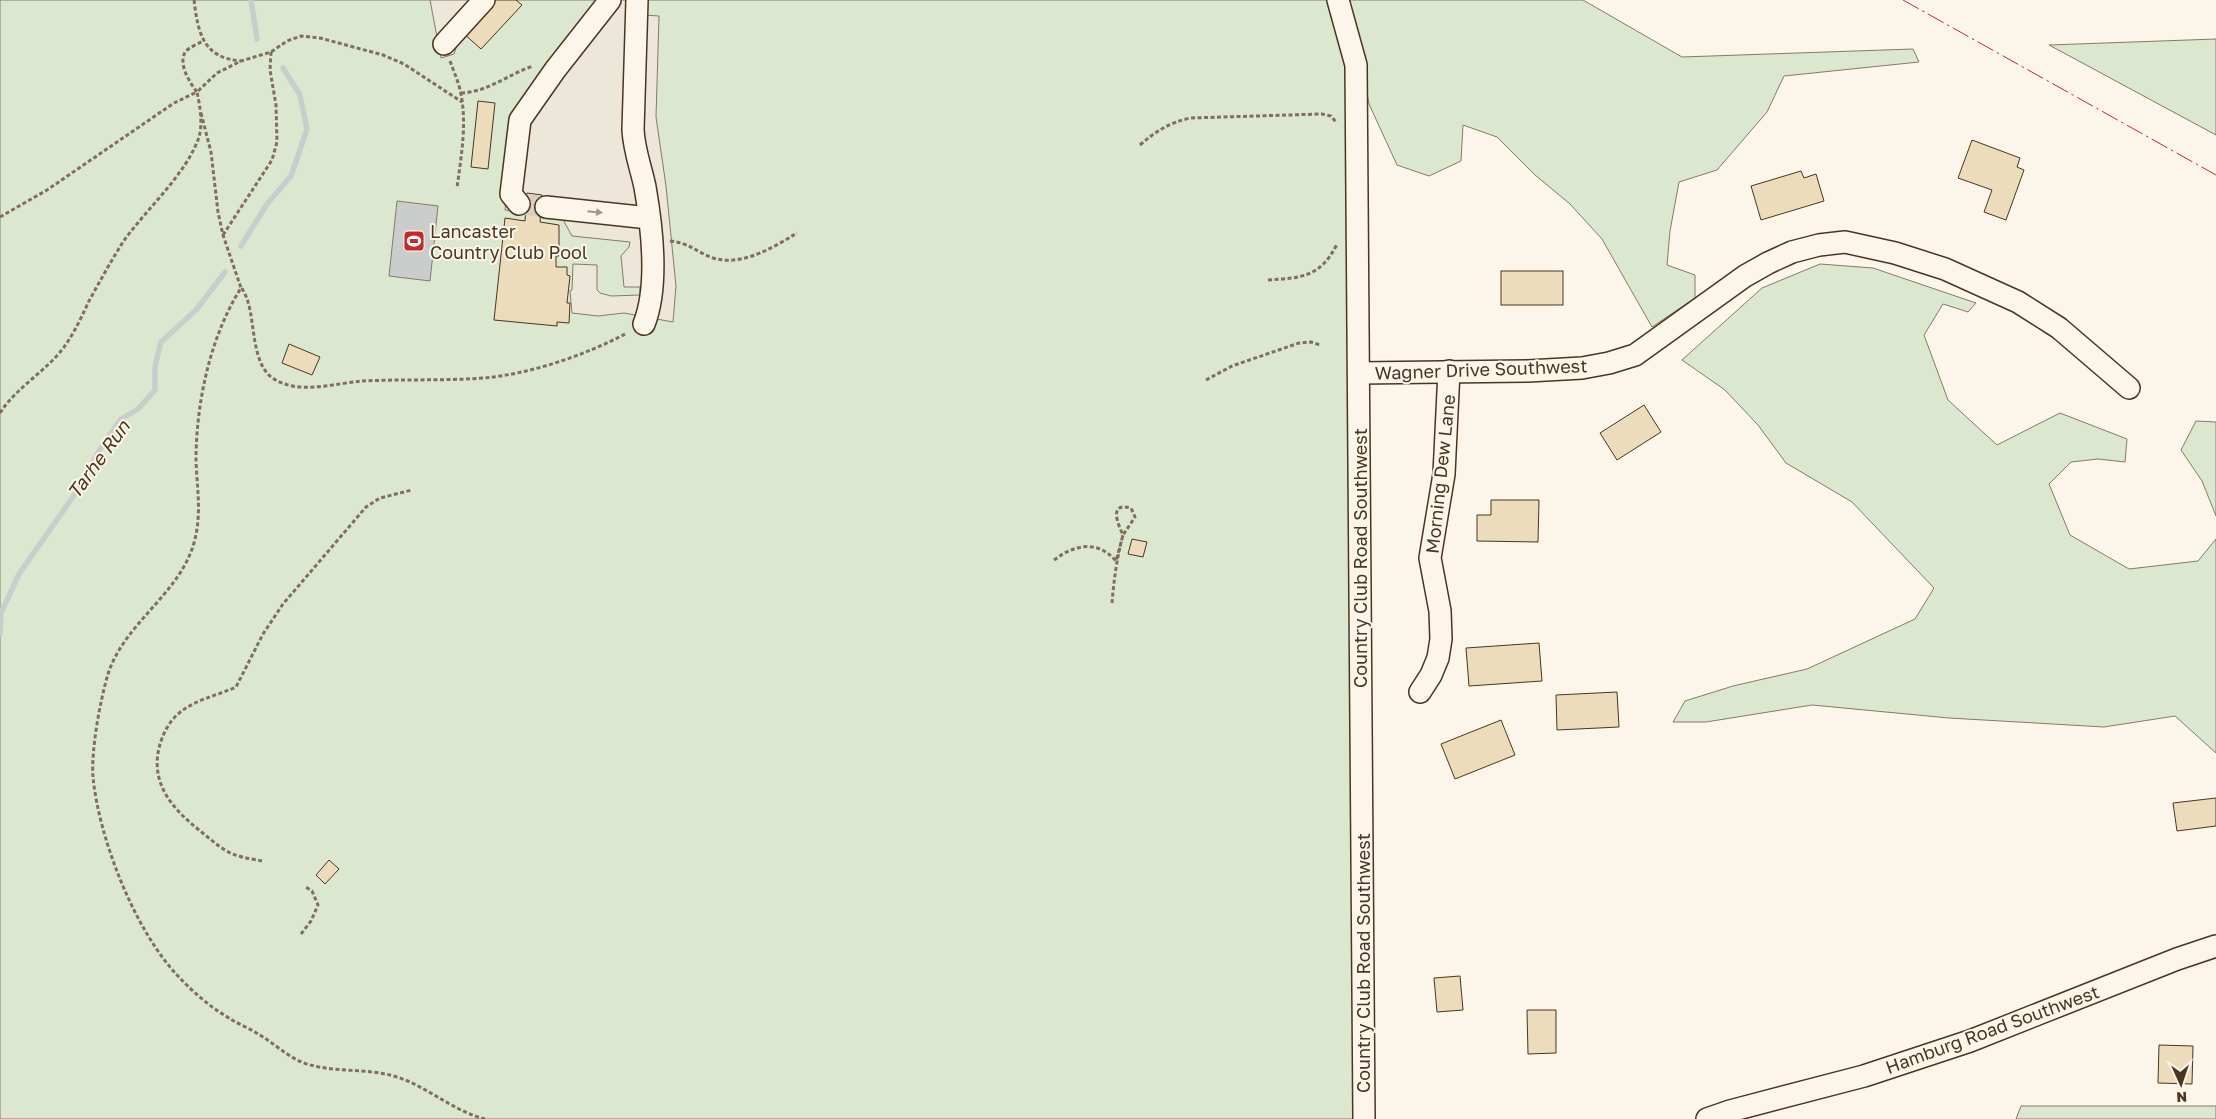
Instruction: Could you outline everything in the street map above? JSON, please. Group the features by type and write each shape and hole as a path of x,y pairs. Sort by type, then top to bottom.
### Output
{"street":[{"path":"444,44 484,0"},
{"path":"519,204 511,194 520,120 555,70 610,0"},
{"path":"637,0 633,130 635,152 643,181 651,241 652,270 650,308 644,324"},
{"name":"Country Club Road Southwest","path":"1338,0 1356,65 1364,1119"},
{"path":"546,207 648,218"},
{"name":"Wagner Drive Southwest","path":"1359,373 1582,368 1609,363 1635,355 1745,276 1768,263 1792,252 1819,245 1844,242 1887,250 1945,269 2018,302 2059,328 2128,388"},
{"name":"Morning Dew Lane","path":"1420,692 1431,676 1438,658 1441,639 1440,611 1430,558 1444,474 1449,371"},
{"name":"Hamburg Road Southwest","path":"1707,1119 1730,1111 1864,1076 1970,1041 2176,959 2216,946"}],"path":[{"path":"194,0 203,40 217,56 227,60 241,61"},
{"path":"0,217 47,190 174,103 197,92 217,74 241,61 271,52 287,41 301,36 352,45 383,55 404,64 462,102"},
{"path":"203,40 186,52 183,60 189,81 197,92 211,152 216,198 224,235 248,302 256,350 263,367 272,379 288,385 305,387 379,380 485,378 522,371 567,358 610,343 644,324"},
{"path":"444,44 461,93 462,102 463,139 457,188"},
{"path":"224,235 272,160 277,142 276,105 270,77 271,52"},
{"path":"461,93 469,93 493,86 539,65 548,66 555,70"},
{"path":"0,414 18,390 60,352 73,333 102,276 124,241 160,198 186,160 199,136 201,113"},
{"path":"1140,145 1155,131 1173,122 1190,118 1322,114 1336,121 1339,128"},
{"path":"651,241 689,244 714,258 740,259 781,242 797,233"},
{"path":"1268,280 1297,278 1310,274 1323,266 1331,257 1337,244 1338,236"},
{"path":"242,288 227,314 218,335 205,380 198,424 196,461 200,512 194,544 188,561 178,577 164,596 129,634 108,672 96,735 93,774 97,806 106,841 136,913 156,946 176,975 204,1001 299,1061 326,1067 395,1076 417,1085 458,1108 485,1119"},
{"path":"1206,380 1232,366 1299,343 1311,342 1320,345"},
{"path":"262,861 238,856 223,849 186,820 169,802 160,785 157,771 157,757 165,730 176,715 191,705 236,687 263,634 283,604 366,507 380,498 412,490"},
{"path":"1112,603 1116,561 1123,535 1135,517 1132,508 1125,506 1119,509 1116,514 1116,522 1123,535"},
{"path":"1054,560 1071,549 1095,546 1106,551 1116,561"},
{"path":"301,934 316,912 318,905 312,891 306,887"}],"green space":[{"path":"0,0 1338,0 1356,65 1364,1119 0,1119"},
{"path":"1349,0 1583,0 1682,57 1913,49 1919,62 1784,76 1767,112 1717,170 1679,182 1670,231 1667,265 1695,275 1695,298 1652,327 1602,239 1570,204 1535,175 1497,137 1463,125 1461,161 1429,176 1397,165 1369,104"},
{"path":"2216,39 2216,135 2049,45"},
{"path":"1820,264 1873,268 1976,303 1968,312 1943,304 1924,335 1948,400 1997,445 2060,413 2127,439 2125,462 2098,459 2071,462 2049,484 2070,535 2129,569 2198,561 2216,539 2216,753 2175,716 2104,727 1949,718 1812,705 1706,722 1673,722 1685,701 1733,686 1807,669 1915,619 1934,588 1852,502 1786,463 1758,425 1725,390 1682,360 1762,288"},
{"path":"2196,421 2216,422 2216,516 2202,481 2181,450"},
{"path":"2021,1106 2216,1106 2216,1119 2016,1119"}],"shaded area":[{"path":"430,0 493,0 458,42 454,54 441,58"},
{"path":"603,0 645,0 644,15 659,16 656,117 666,186 676,286 673,322 624,313 598,316 572,313 570,291 572,290 573,264 597,265 597,290 600,293 611,296 640,295 640,287 624,287 621,256 629,247 630,242 572,236 562,218 505,210 517,115"},
{"name":"Lancaster Country Club Pool","path":"397,201 438,206 430,281 389,276"}],"building":[{"path":"493,0 516,0 522,5 481,49 463,33"},
{"path":"478,101 495,103 488,169 471,167"},
{"path":"1972,140 2020,158 2017,167 2024,170 2006,220 1984,212 1992,190 1958,178"},
{"path":"1801,171 1804,178 1816,174 1824,201 1761,220 1751,186"},
{"path":"527,193 542,195 540,222 559,225 559,256 556,256 556,267 567,267 567,275 570,276 567,303 570,303 569,323 557,322 557,326 494,320 505,218 525,221"},
{"path":"1501,271 1563,271 1563,305 1501,305"},
{"path":"289,344 320,357 312,375 282,363"},
{"path":"1644,405 1661,432 1617,460 1600,433"},
{"path":"1491,500 1539,500 1538,542 1477,541 1477,515 1491,515"},
{"path":"1132,539 1147,542 1143,557 1128,554"},
{"path":"1539,643 1542,681 1469,686 1466,648"},
{"path":"1617,692 1619,727 1557,730 1556,695"},
{"path":"1501,720 1515,755 1455,779 1441,744"},
{"path":"2216,798 2216,826 2177,831 2173,803"},
{"path":"329,860 339,869 325,884 316,875"},
{"path":"1460,976 1463,1010 1437,1012 1434,978"},
{"path":"1527,1010 1556,1010 1556,1053 1528,1054"},
{"path":"2159,1045 2193,1046 2192,1084 2158,1083"}],"waterway":[{"name":"Tarhe Run","path":"251,0 257,39"},
{"name":"Tarhe Run","path":"241,246 267,204 291,176 307,129 300,95 283,68"},
{"name":"Tarhe Run","path":"0,634 1,613 19,574 77,491 103,444 121,419 138,409 155,390 155,366 161,342 196,310 225,272"}],"tunnel":[{"path":"519,204 546,207"}],"power":[{"path":"1903,0 2216,175"}],"place":[{"name":"Lancaster Country Club Pool","path":"414,241"}]}
